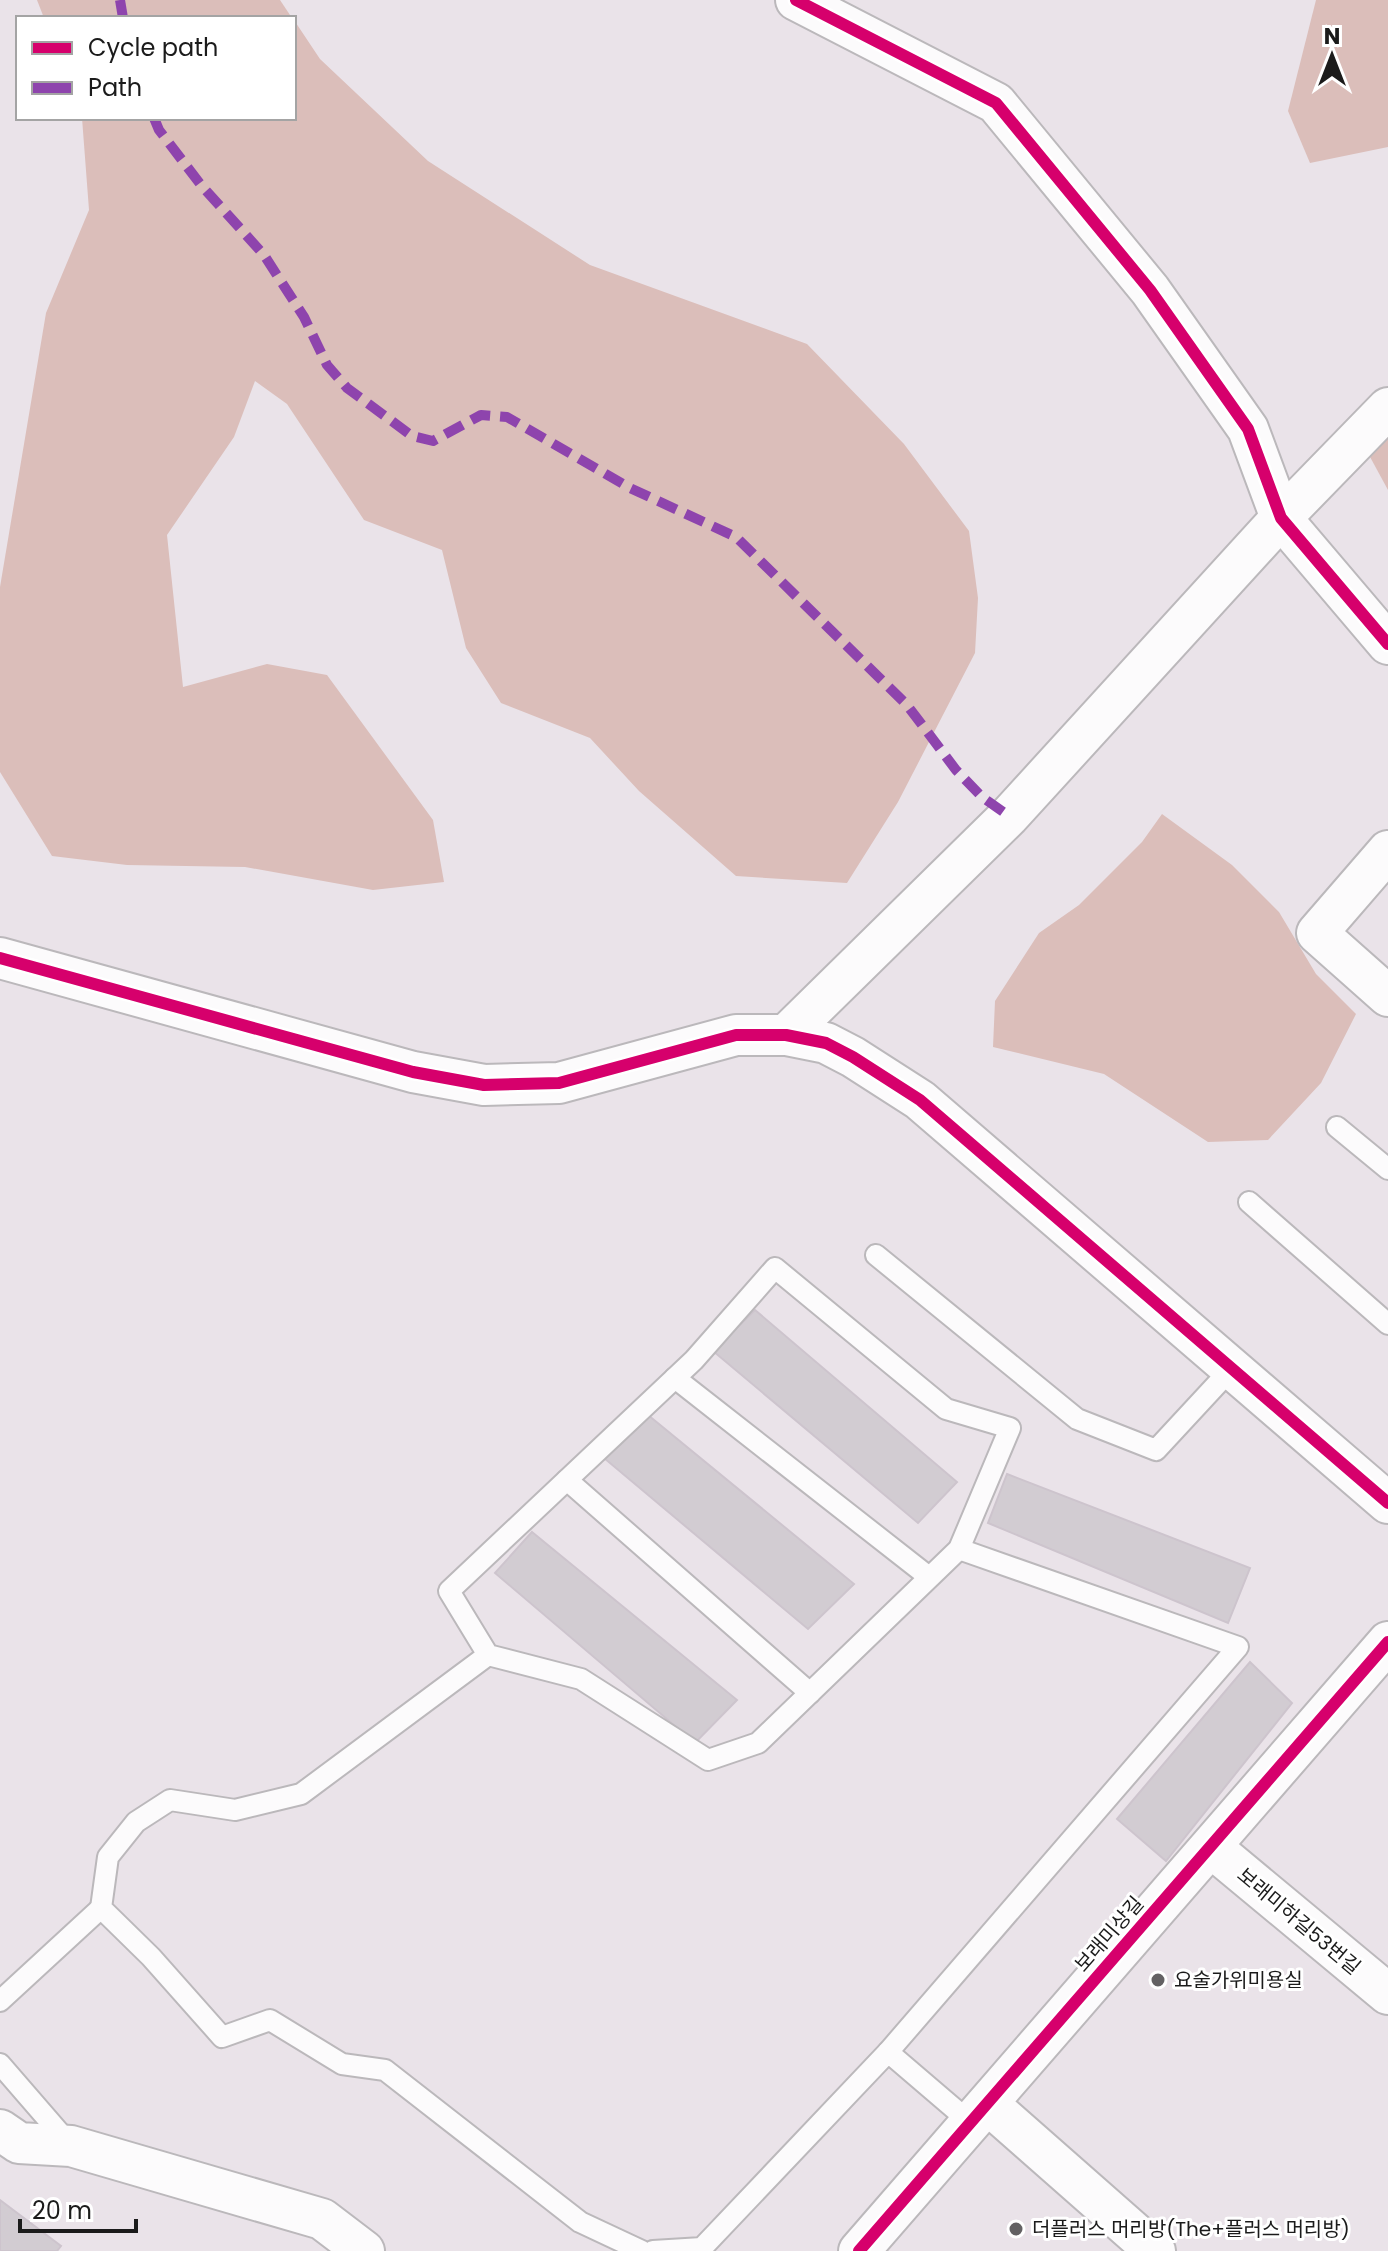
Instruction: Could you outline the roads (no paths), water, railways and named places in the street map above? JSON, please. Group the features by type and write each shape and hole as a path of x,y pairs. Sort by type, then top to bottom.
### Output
{"street":[{"path":"796,0 996,103 1150,290 1248,429 1281,518 1388,644"},
{"path":"786,1035 1009,816 1281,518 1388,408"},
{"path":"1388,851 1317,933 1388,996"},
{"path":"0,958 413,1072 484,1085 559,1083 736,1035 786,1035 826,1043 920,1100 1388,1503"},
{"name":"보래미상길","path":"871,2247 979,2113 1388,1642"},
{"name":"보래미하길53번길","path":"1211,1847 1388,1994"},
{"path":"979,2113 1155,2251"},
{"path":"0,2130 19,2143 71,2146 322,2219 364,2251"}],"lane":[{"path":"1337,1127 1388,1169"},
{"path":"1249,1202 1388,1324"},
{"path":"876,1255 1077,1419 1156,1450 1232,1368"},
{"path":"775,1268 946,1409 1010,1428 959,1549 758,1743 708,1760 581,1679 488,1655 449,1591 675,1378 775,1268"},
{"path":"675,1378 929,1577"},
{"path":"567,1480 810,1693"},
{"path":"653,2251 702,2248 888,2052 1238,1647 959,1549"},
{"path":"0,2001 101,1908 108,1857 136,1822 170,1800 235,1810 301,1794 488,1655"},
{"path":"101,1908 151,1957 222,2037 270,2020 342,2064 385,2070 580,2222 642,2251"},
{"path":"888,2052 979,2113"},
{"path":"0,2064 71,2146"}],"place":[{"name":"요술가위미용실","path":"1158,1980"},
{"name":"더플러스 머리방(The+플러스 머리방)","path":"1016,2229"}]}
